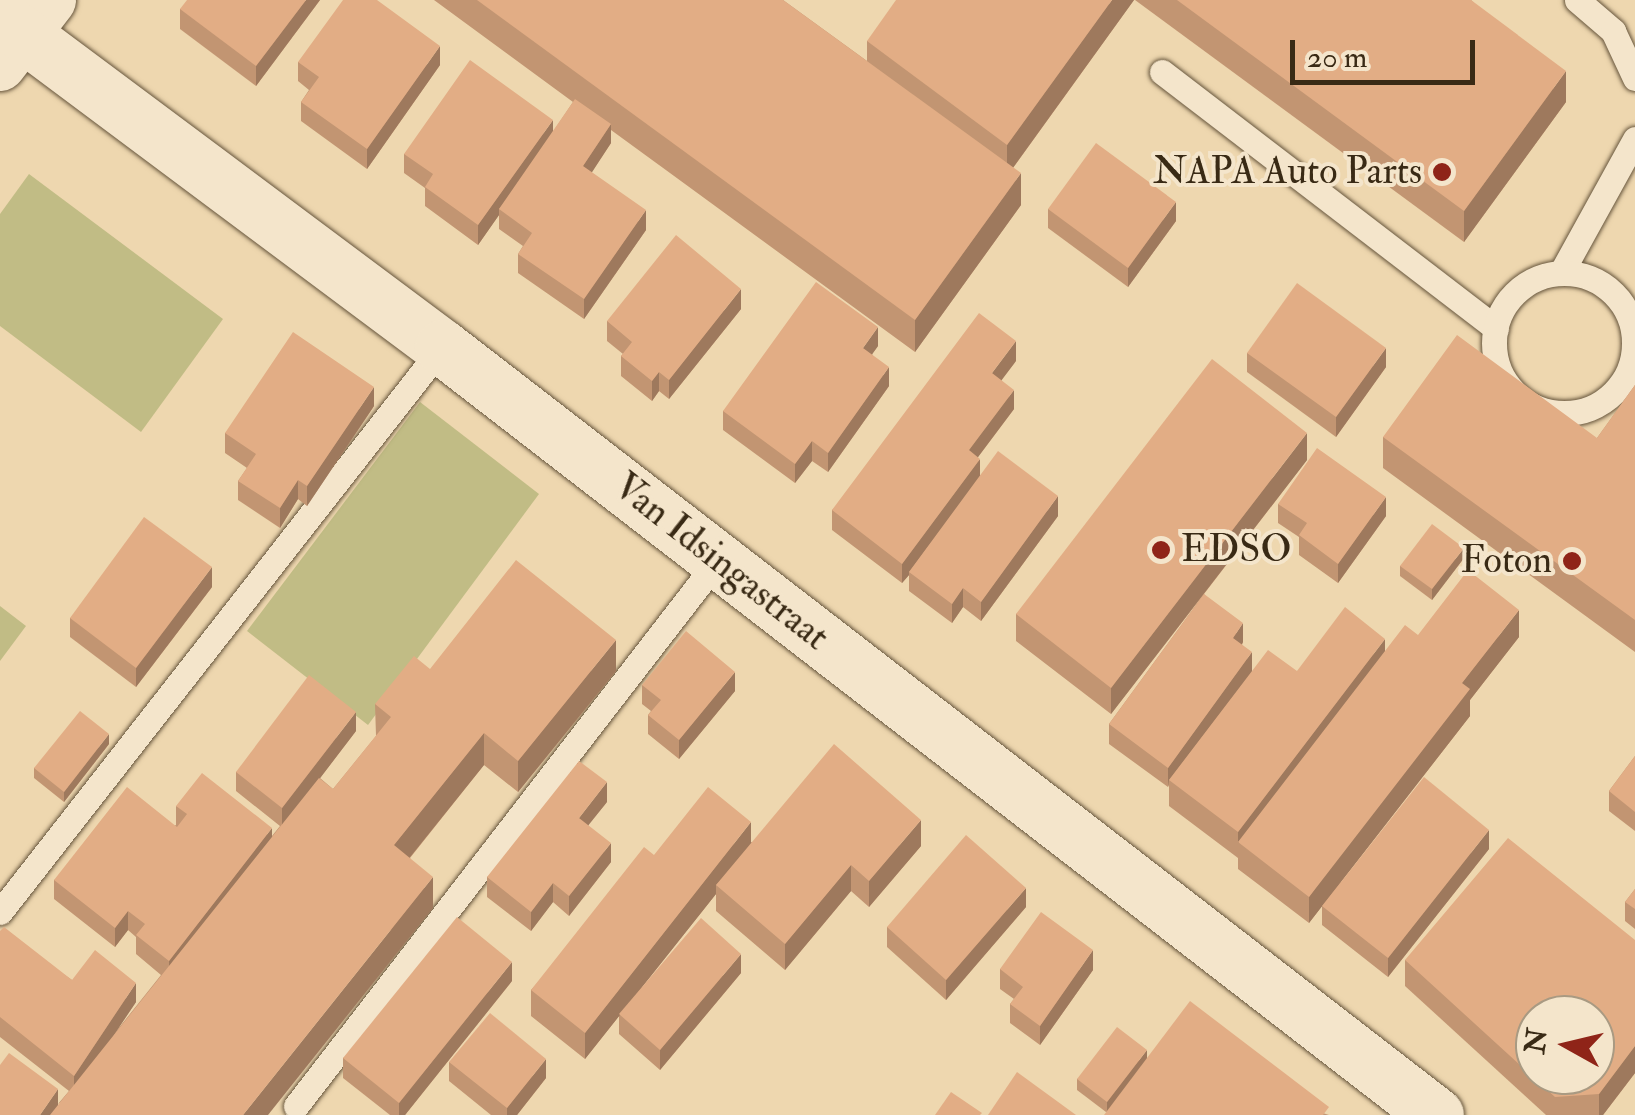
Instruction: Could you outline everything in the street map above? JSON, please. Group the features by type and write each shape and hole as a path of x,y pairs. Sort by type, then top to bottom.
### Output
{"main road":[{"name":"Van Idsingastraat","path":"19,28 442,347 1436,1115"}],"lane":[{"path":"1578,0 1612,31 1635,78"},
{"path":"1162,72 1496,328"},
{"path":"1561,274 1635,139"},
{"path":"1561,274 1604,285 1631,320 1631,365 1603,403 1557,414 1515,394 1501,374 1496,328 1519,290 1561,274"},
{"path":"0,912 442,347"},
{"path":"296,1106 718,560"}],"shaded area":[{"path":"29,174 223,319 141,432 0,326 0,214"},
{"path":"420,402 539,494 368,725 247,631"},
{"path":"0,606 26,626 0,661"}],"building":[{"path":"187,0 306,0 256,66 180,9"},
{"path":"343,0 377,0 440,46 367,149 301,102 319,77 298,62"},
{"path":"477,0 783,0 1021,173 915,320"},
{"name":"NAPA Auto Parts","path":"896,0 1112,0 1007,145 867,41"},
{"name":"NAPA Auto Parts","path":"1177,0 1471,0 1566,71 1464,211"},
{"path":"470,60 553,120 478,225 425,187 433,174 404,154"},
{"path":"575,99 611,124 583,166 646,210 584,299 518,254 532,233 499,209"},
{"path":"1096,143 1176,202 1128,268 1048,209"},
{"path":"676,235 741,289 669,380 659,372 652,381 621,356 632,342 607,321"},
{"path":"816,282 878,327 863,348 889,367 828,453 812,441 795,464 723,411"},
{"path":"1297,283 1386,348 1336,417 1247,353"},
{"path":"979,313 1016,341 992,373 1014,390 969,450 980,459 902,564 832,510"},
{"path":"293,332 374,387 307,486 298,480 280,508 238,481 256,454 225,433"},
{"name":"Foton","path":"1457,335 1597,438 1635,385 1635,620 1383,437"},
{"name":"EDSO","path":"1212,359 1307,433 1111,688 1016,614"},
{"path":"1317,448 1386,497 1338,564 1299,535 1307,523 1278,504"},
{"path":"998,451 1058,496 981,602 963,588 952,604 909,572"},
{"path":"144,517 212,567 136,668 70,618"},
{"path":"1432,524 1464,548 1432,589 1400,566"},
{"path":"516,560 616,640 518,761 484,733 394,845 433,877 243,1115 50,1115 319,778 333,789 391,717 375,704 414,656 430,669"},
{"path":"1468,570 1519,610 1462,683 1470,689 1309,897 1238,842 1405,625 1418,635"},
{"path":"1204,594 1243,623 1233,638 1252,652 1168,768 1109,724"},
{"path":"1345,607 1385,639 1238,832 1169,780 1268,650 1297,671"},
{"path":"686,631 735,672 679,740 648,715 661,700 642,685"},
{"path":"309,675 356,712 282,808 236,772"},
{"path":"80,711 109,734 64,792 34,768"},
{"path":"834,744 921,820 869,881 851,865 785,944 716,885"},
{"path":"1635,756 1635,812 1609,791"},
{"path":"579,761 607,782 579,818 611,843 569,896 553,883 531,912 487,877"},
{"path":"202,773 272,828 169,961 136,935 145,924 128,911 115,928 54,880 127,787 177,827 187,814 176,806"},
{"path":"1424,777 1489,830 1388,958 1322,906"},
{"path":"708,787 751,822 585,1033 531,990 644,847 654,855"},
{"path":"966,835 1026,888 946,980 887,927"},
{"path":"1508,838 1635,940 1635,1046 1615,1073 1615,995 1515,995 1515,1060 1405,960"},
{"path":"1635,889 1635,909 1625,902"},
{"path":"1041,912 1093,950 1040,1026 1010,1004 1023,987 1000,969"},
{"path":"457,917 512,962 399,1103 343,1058"},
{"path":"701,918 741,954 660,1050 619,1014"},
{"path":"4,927 72,980 95,950 136,983 74,1076 0,1017 0,931"},
{"path":"1190,1001 1329,1107 1323,1115 1104,1115"},
{"path":"490,1013 546,1059 507,1108 449,1062"},
{"path":"1117,1027 1147,1050 1107,1102 1077,1079"},
{"path":"9,1053 58,1089 40,1115 0,1115 0,1065"},
{"path":"1017,1072 1076,1115 988,1115"},
{"path":"951,1092 982,1113 935,1115"}],"place":[{"name":"NAPA Auto Parts","path":"1442,172"},
{"name":"EDSO","path":"1161,550"},
{"name":"Foton","path":"1572,561"}]}
